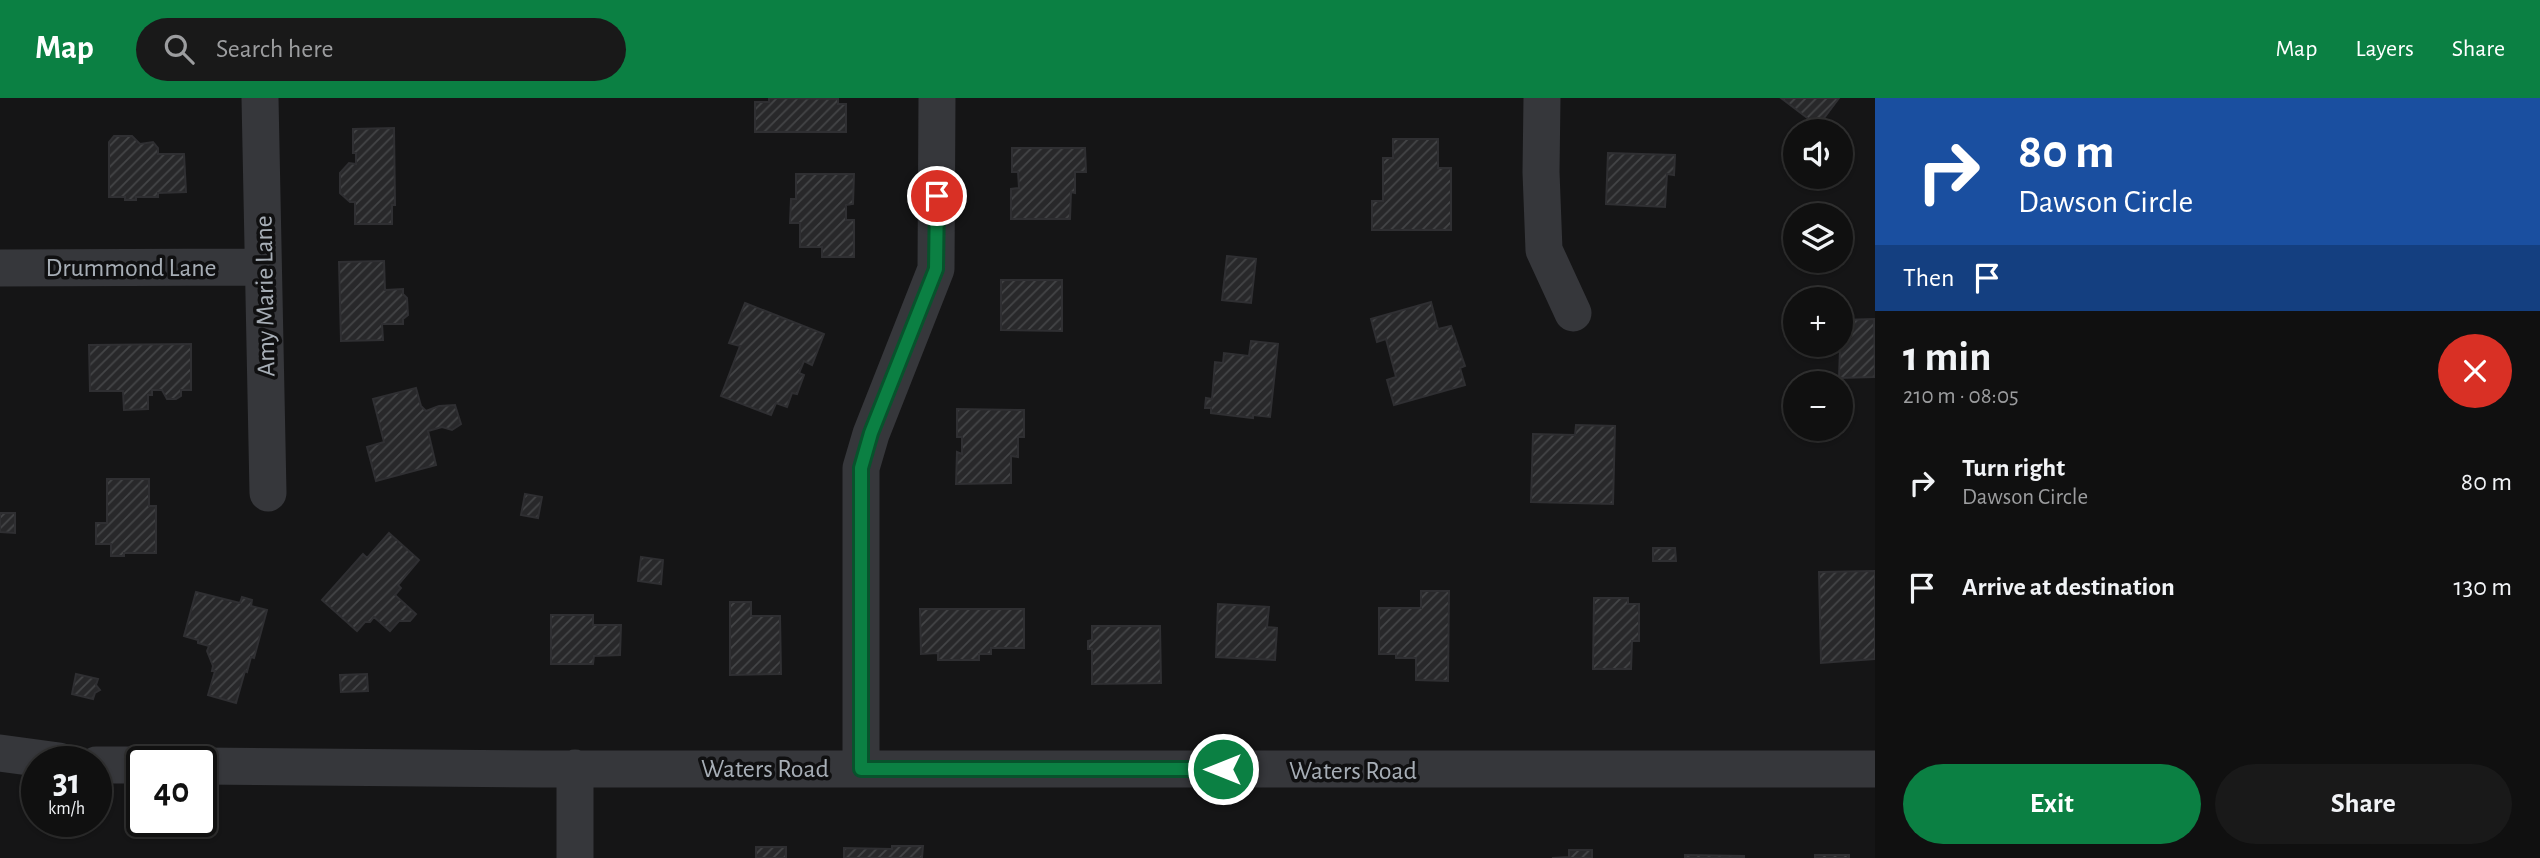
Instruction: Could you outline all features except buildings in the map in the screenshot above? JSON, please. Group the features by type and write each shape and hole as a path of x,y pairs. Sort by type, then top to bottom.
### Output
{"street":[{"name":"Amy Marie Lane","path":"260,98 268,494"},
{"path":"861,769 861,468 871,433 936,269 937,98"},
{"path":"1542,98 1544,250 1573,313"},
{"name":"Drummond Lane","path":"0,268 263,267"},
{"path":"0,754 21,756"},
{"name":"Waters Road","path":"217,766 1875,769"},
{"path":"575,768 575,858"}],"route":[{"path":"937,196 936,269 871,433 861,468 861,769 1223,769"}]}
